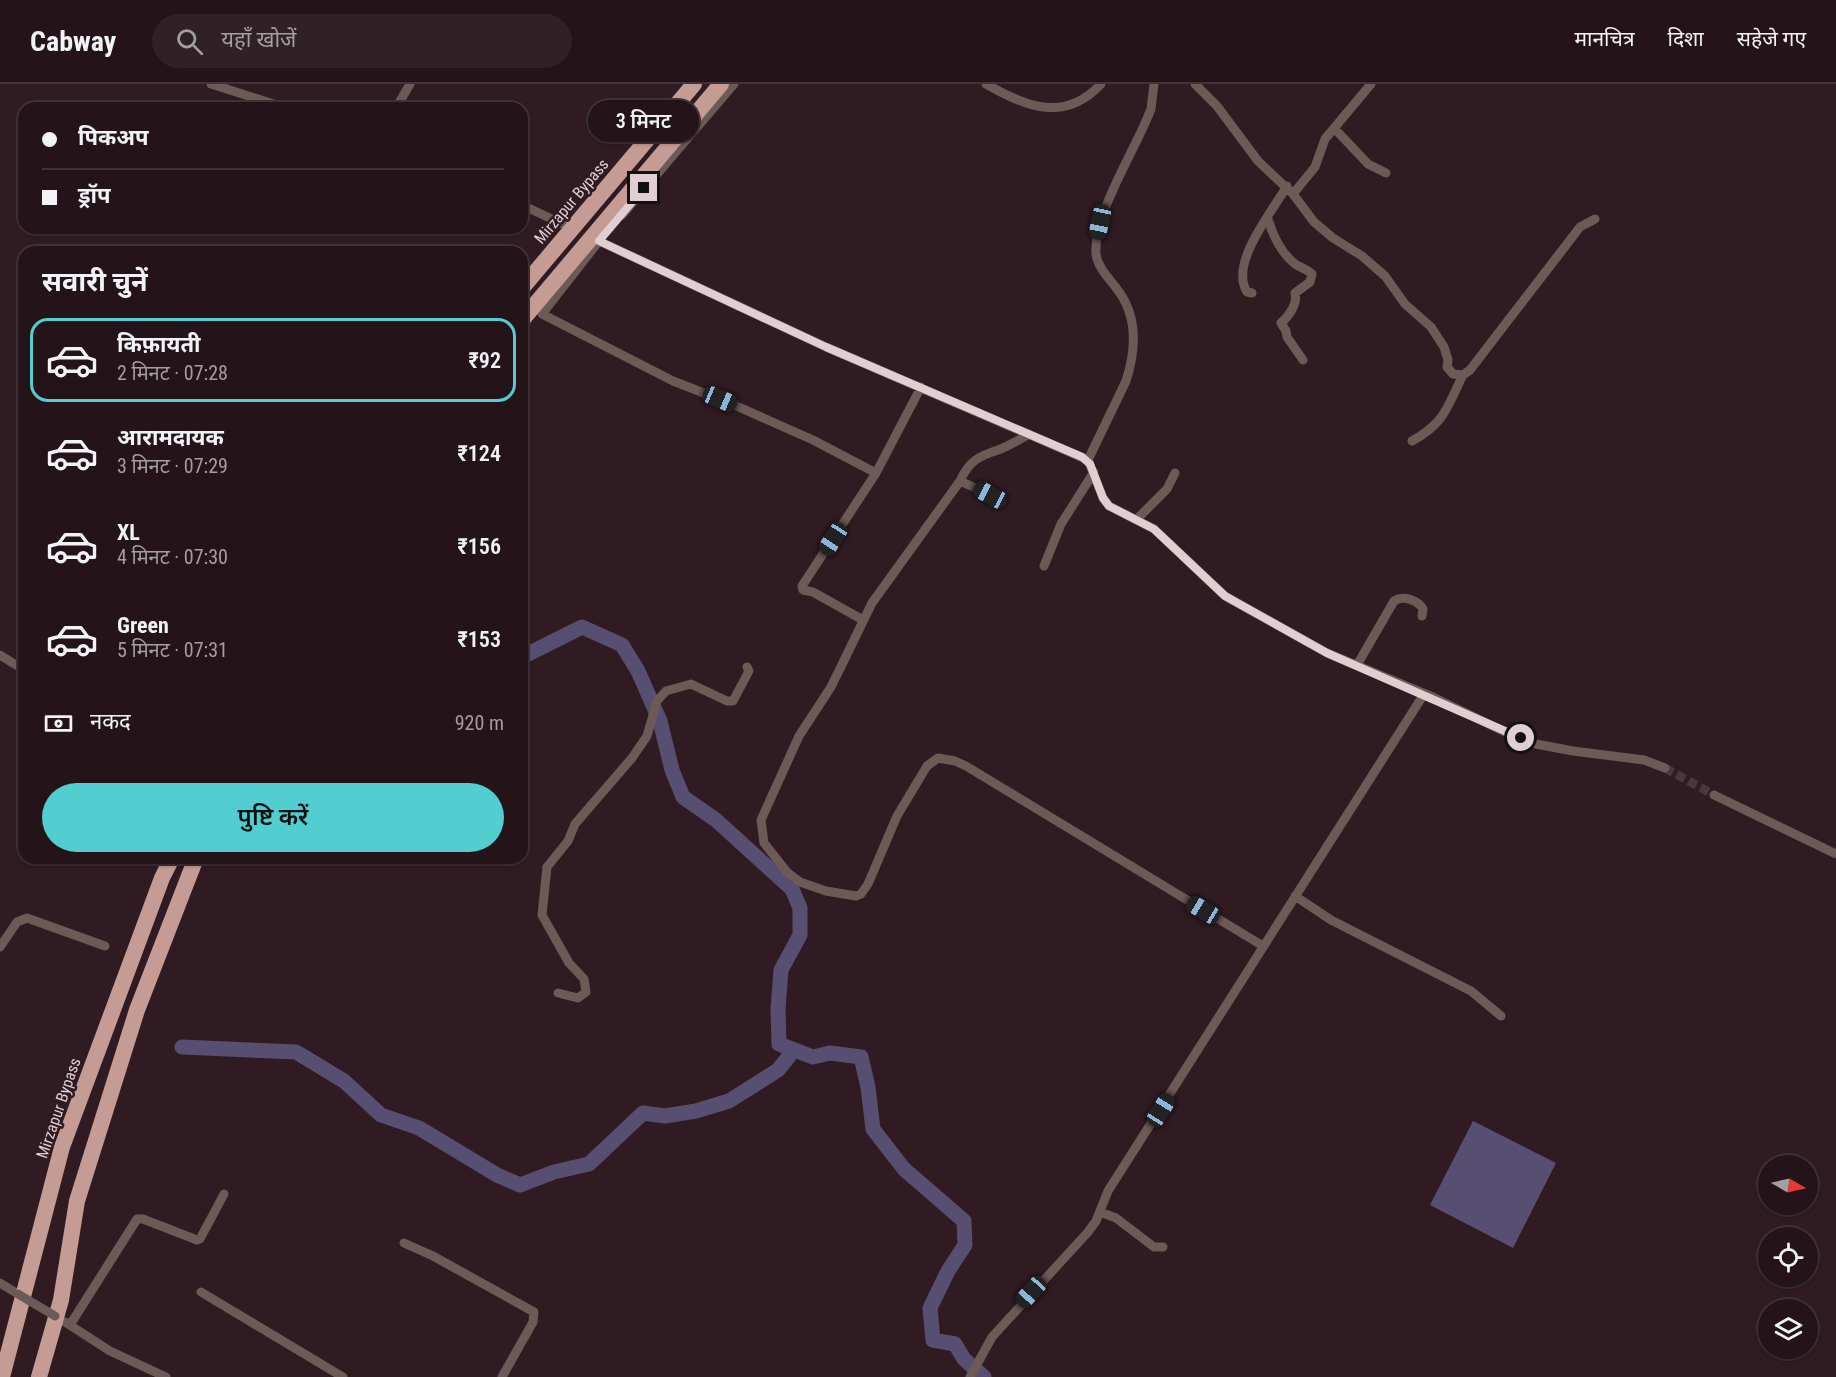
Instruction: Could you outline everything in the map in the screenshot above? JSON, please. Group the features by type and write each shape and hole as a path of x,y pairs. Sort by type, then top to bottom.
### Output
{"highway":[{"name":"Mirzapur Bypass","path":"528,281 694,84"},
{"path":"528,313 722,84"},
{"name":"Mirzapur Bypass","path":"2,1377 62,1147 169,864"},
{"path":"39,1377 60,1300 77,1201 137,1010 194,864"}],"street":[{"path":"212,84 268,102"},
{"path":"400,102 410,84"},
{"path":"734,84 599,241 542,314 673,381 709,394 803,435 876,473"},
{"path":"986,84 1020,102 1048,108 1075,104 1101,84"},
{"path":"1088,460 1126,381 1134,336 1128,306 1098,261 1096,252 1098,234 1106,208 1149,116 1154,84"},
{"path":"1195,84 1217,106 1258,161 1290,190 1314,222 1362,256 1384,276 1405,304 1440,338 1450,372 1462,375"},
{"path":"1252,293 1247,292 1241,280 1245,258 1258,233 1290,190 1315,167 1321,146 1371,84"},
{"path":"1335,128 1368,164 1386,173"},
{"path":"528,208 571,228"},
{"path":"1268,219 1272,233 1283,252 1298,266 1312,274 1310,282 1295,293 1296,299 1281,323 1287,337 1303,360"},
{"path":"1412,441 1434,428 1440,421 1462,375 1470,370 1580,227 1595,219"},
{"path":"599,241 826,347 1088,460 1103,498 1109,506 1154,529 1225,596 1327,653 1536,744 1644,760 1665,768"},
{"path":"863,620 802,588 876,473 921,387"},
{"path":"1028,435 1000,449 978,456 968,466 960,481 872,603 831,687 799,736 761,820 764,843 787,872 800,882 826,891 856,896 861,894 868,884 897,816 927,766 938,758 947,759 966,765 1263,946"},
{"path":"1044,566 1061,524 1094,472"},
{"path":"1136,520 1167,489 1175,473"},
{"path":"960,481 997,498"},
{"path":"1357,665 1394,601 1404,598 1416,602 1423,609 1422,616"},
{"path":"0,655 18,666"},
{"path":"558,993 578,998 586,992 584,979 569,963 542,915 547,867 568,841 575,824 632,758 647,736 657,701 666,691 691,684 721,699 733,701 749,671 747,667"},
{"path":"970,1376 992,1337 1088,1232 1100,1212 1108,1191 1424,694"},
{"path":"1714,795 1836,854"},
{"path":"1295,896 1331,920 1471,992 1501,1016"},
{"path":"0,947 17,922 27,918 105,946"},
{"path":"70,1325 137,1219 143,1219 197,1240 200,1239 224,1194"},
{"path":"1100,1212 1116,1218 1154,1247 1163,1247"},
{"path":"404,1243 433,1256 534,1312 533,1322 502,1377"},
{"path":"0,1283 110,1351 166,1377"},
{"path":"201,1292 343,1377"}],"shaded area":[{"path":"1473,1121 1556,1163 1513,1248 1430,1205"}],"waterway":[{"path":"528,654 582,627 622,645 638,671 660,721 672,770 683,797 716,820 792,889 800,908 800,935 781,970 778,1009 779,1044 813,1057 830,1053 861,1057 868,1087 873,1129 904,1169 964,1221 965,1245 948,1271 930,1308 933,1340 955,1344 964,1359 984,1377"},
{"path":"182,1047 296,1052 344,1081 381,1115 419,1128 497,1175 520,1185 554,1172 589,1164 643,1113 665,1116 696,1111 729,1101 778,1070 794,1050"}],"tunnel":[{"path":"1665,768 1714,795"}],"route":[{"path":"644,188 599,241 826,347 1088,460 1103,498 1109,506 1154,529 1225,596 1327,653 1435,698 1521,738"}]}
